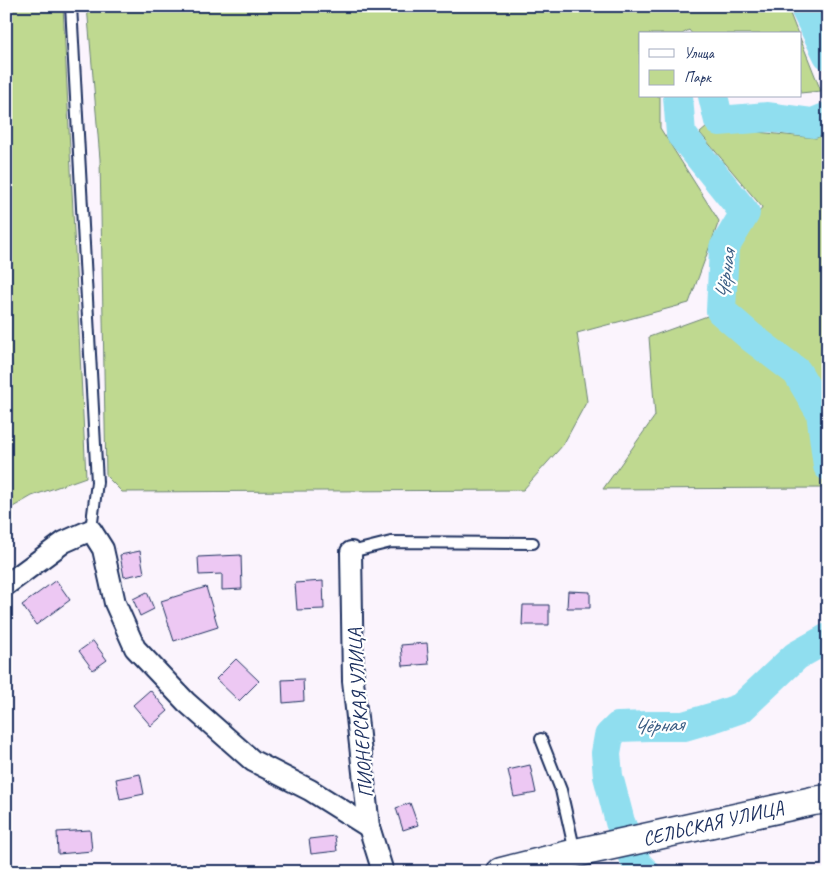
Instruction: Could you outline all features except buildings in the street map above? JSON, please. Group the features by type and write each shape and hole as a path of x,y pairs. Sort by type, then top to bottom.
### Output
{"main road":[{"name":"СЕЛЬСКАЯ УЛИЦА","path":"501,872 587,851 828,799"}],"street":[{"path":"6,585 64,542 91,530 103,550 115,603 135,648 186,702 253,761 310,790 369,827"},
{"name":"ПИОНЕРСКАЯ УЛИЦА","path":"351,552 353,681 369,827 384,872"}],"lane":[{"path":"71,6 97,482 91,530"},
{"path":"351,552 391,542 533,543"},
{"path":"540,739 587,851"}],"green space":[{"path":"6,6 63,6 86,477 32,496 6,511"},
{"path":"87,6 787,6 797,32 690,32 689,30 686,32 639,32 639,98 660,98 660,128 719,221 689,303 577,333 587,401 563,445 523,490 122,492 106,476 100,159"},
{"path":"802,43 821,91 802,93"},
{"path":"707,127 816,138 828,133 828,488 603,489 655,416 649,337 735,306 737,252 762,207 700,133"}],"waterway":[{"name":"Чёрная","path":"804,6 828,55"},
{"name":"Чёрная","path":"678,98 681,134 745,213 724,248 721,311 797,372 821,413 828,466"},
{"name":"Чёрная","path":"713,98 719,121 768,117 813,123 828,117"},
{"name":"Чёрная","path":"645,872 637,864 620,822 608,776 606,753 609,736 618,727 684,726 741,708 796,656 828,638"}]}
